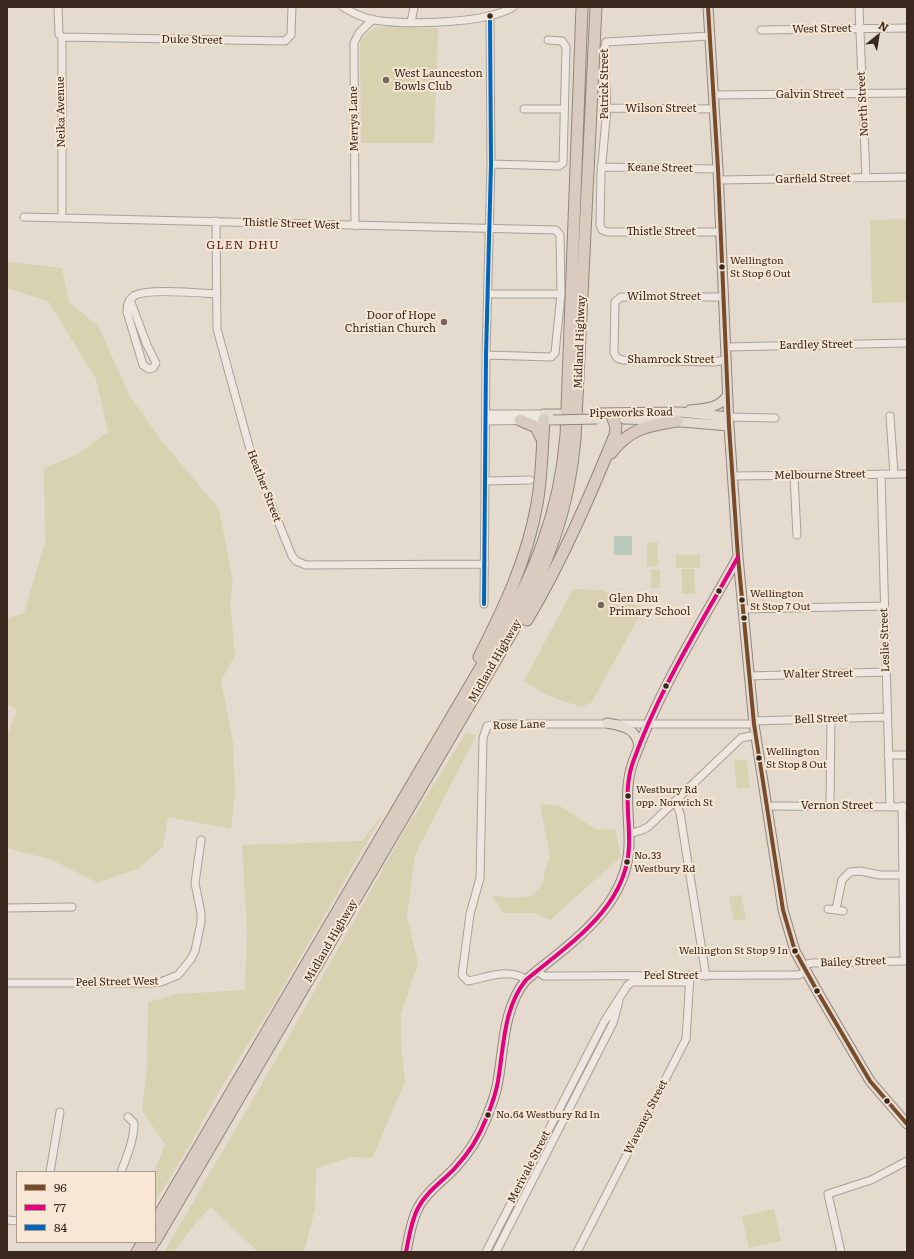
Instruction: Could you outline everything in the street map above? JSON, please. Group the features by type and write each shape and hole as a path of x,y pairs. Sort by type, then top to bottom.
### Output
{"highway":[{"name":"Midland Highway","path":"156,1220 492,648 525,588 546,536 559,488 565,453 582,7"},
{"name":"Midland Highway","path":"156,1239 429,774 531,596 553,547 568,494 575,439 596,7"},
{"path":"601,469 616,446 632,433 678,415"},
{"path":"434,745 502,611 520,568 529,540 537,504 543,441 548,417"},
{"path":"429,774 473,709 540,598 571,536 601,469 616,431 613,419"},
{"path":"520,420 536,427 540,432 543,441"},
{"path":"137,1252 142,1243"},
{"name":"Midland Highway","path":"148,1252 154,1243"}],"main road":[{"path":"708,7 718,169 728,422 738,558 754,722 783,910 790,938 805,968 870,1081 907,1124"},
{"path":"678,415 716,406 722,403 727,396"},
{"name":"Pipeworks Road","path":"548,417 563,414 597,416 613,419 678,415"},
{"name":"Pipeworks Road","path":"548,417 678,415 728,422"},
{"path":"406,1252 411,1228 418,1208 427,1196 464,1156 484,1125 498,1083 512,1004 526,980 594,922 614,897 622,881 627,865 629,834 626,789 628,777 649,724 692,636 738,558"},
{"path":"607,723 632,730 637,738 639,747"}],"street":[{"name":"Neika Avenue","path":"58,7 59,34 62,38 62,218"},
{"name":"Duke Street","path":"62,38 285,42 289,39 292,29 292,7"},
{"path":"343,7 353,13 373,19 411,22 443,21 490,16 513,7"},
{"path":"411,22 414,7"},
{"name":"North Street","path":"859,7 866,178"},
{"path":"484,604 486,355 491,164 490,16"},
{"name":"Merrys Lane","path":"355,226 354,43 359,34 373,19"},
{"name":"West Street","path":"761,30 907,28"},
{"name":"Patrick Street","path":"602,230 600,225 601,167 607,108 605,64 606,42 710,36"},
{"path":"491,164 562,165 564,157 563,109 566,47 562,41 548,40"},
{"name":"Galvin Street","path":"713,96 907,94"},
{"name":"Wilson Street","path":"607,108 714,109"},
{"path":"524,109 563,109"},
{"name":"Keane Street","path":"601,167 718,169"},
{"name":"Garfield Street","path":"718,180 907,177"},
{"name":"Thistle Street West","path":"24,217 216,221 355,226 550,229 558,231 560,234 562,294"},
{"name":"Heather Street","path":"216,221 217,329 249,446 292,556 296,561 306,565 485,564"},
{"name":"Thistle Street","path":"602,230 608,232 720,232"},
{"path":"130,300 147,345 156,363 152,368 146,368 143,365 127,312 127,304 130,300 135,295 146,292 216,294"},
{"path":"486,355 553,356 556,350 562,294 488,294"},
{"name":"Wilmot Street","path":"617,358 614,353 615,302 617,299 621,297 724,297"},
{"name":"Eardley Street","path":"726,347 907,343"},
{"name":"Shamrock Street","path":"617,358 623,360 669,362 714,362 726,360"},
{"path":"890,416 894,474"},
{"name":"Pipeworks Road","path":"486,417 548,417"},
{"name":"Pipeworks Road","path":"486,417 520,420 548,417"},
{"name":"Pipeworks Road","path":"728,422 775,418"},
{"name":"Leslie Street","path":"881,474 890,806"},
{"name":"Melbourne Street","path":"732,476 907,474"},
{"path":"794,476 797,535"},
{"path":"486,481 530,480"},
{"path":"743,609 884,606"},
{"name":"Walter Street","path":"750,676 886,672"},
{"name":"Bell Street","path":"754,722 888,717"},
{"path":"830,806 831,719"},
{"name":"Rose Lane","path":"526,980 513,975 488,975 468,981 462,976 470,914 480,878 483,738 486,728 489,725 495,724 754,722"},
{"path":"629,834 644,830 742,738 756,735"},
{"path":"888,755 907,755"},
{"path":"675,801 680,813 706,976"},
{"name":"Vernon Street","path":"767,806 904,807"},
{"path":"836,910 841,884 850,872 860,871 880,875 903,876 904,807"},
{"name":"Peel Street West","path":"7,983 150,983 171,979 178,975 191,959 200,932 201,913 195,883 201,840"},
{"name":"Bailey Street","path":"805,968 812,963 904,960 903,876"},
{"path":"7,908 72,907"},
{"name":"Peel Street","path":"537,971 544,976 690,979 706,976 798,975 805,968"},
{"name":"Merivale Street","path":"486,1252 604,1022 627,986 632,982 690,979"},
{"name":"Waveney Street","path":"577,1252 686,1039 690,979"},
{"name":"Merivale Street","path":"496,1252 613,1023 620,998"},
{"path":"50,1171 60,1112"},
{"path":"121,1171 133,1140 135,1121 128,1117"},
{"path":"841,1252 828,1194 871,1180 907,1161"}],"shaded area":[{"path":"378,27 438,28 434,143 361,143 360,42 371,30"},
{"path":"907,219 907,302 872,303 870,220"},
{"path":"7,262 62,268 69,302 99,327 129,395 161,440 219,509 233,582 230,603 235,655 221,681 233,742 235,793 231,829 168,817 163,847 139,868 98,883 52,860 7,848 7,735 17,710 7,704 7,618 24,613 45,543 44,468 76,455 108,432 96,379 48,301 7,288"},
{"path":"614,536 632,536 632,555 614,555"},
{"path":"647,542 658,542 658,566 647,566"},
{"path":"676,555 700,555 700,568 676,568"},
{"path":"651,569 660,569 660,588 651,588"},
{"path":"682,569 694,569 695,594 682,594"},
{"path":"573,589 601,590 644,608 591,703 581,707 546,695 524,681"},
{"path":"466,733 476,735 415,855 407,917 418,963 401,1014 401,1043 405,1082 372,1158 351,1157 316,1168 315,1209 304,1252 258,1252 211,1207 194,1225 174,1252 164,1252 274,1063 403,833"},
{"path":"746,759 750,787 737,789 734,761"},
{"path":"540,804 560,806 597,830 615,829 621,857 550,920 535,913 504,913 491,895 510,898 531,896 541,887 550,855"},
{"path":"386,809 278,996 219,1091 190,1145 156,1200 156,1171 154,1171 165,1144 142,1111 147,1068 148,1002 177,994 245,990 247,930 242,845 362,841"},
{"path":"741,895 746,919 734,921 729,897"},
{"path":"774,1209 781,1241 749,1248 742,1216"}],"transit line":[{"name":"96","path":"708,7 718,169 729,426 738,557 754,724 783,910 795,951 820,996 870,1081 907,1124"},
{"name":"84","path":"484,604 486,355 491,164 490,16"},
{"name":"77","path":"406,1252 410,1229 421,1202 464,1157 477,1139 483,1126 496,1091 506,1028 518,991 526,980 560,953 593,923 607,906 618,888 626,868 629,846 628,783 633,762 643,735 668,683 738,557"}],"place":[{"name":"West Launceston Bowls Club","path":"386,80"},
{"name":"Wellington St Stop 6 Out","path":"722,267"},
{"name":"Door of Hope Christian Church","path":"444,322"},
{"name":"Wellington St Stop 7 Out","path":"742,600"},
{"name":"Glen Dhu Primary School","path":"601,605"},
{"name":"Wellington St Stop 8 Out","path":"759,758"},
{"name":"Westbury Rd opp. Norwich St","path":"628,796"},
{"name":"No.33 Westbury Rd","path":"627,862"},
{"name":"Wellington St Stop 9 In","path":"795,951"},
{"name":"No.64 Westbury Rd In","path":"488,1115"}],"district":[{"name":"GLEN DHU","path":"243,245"}]}
